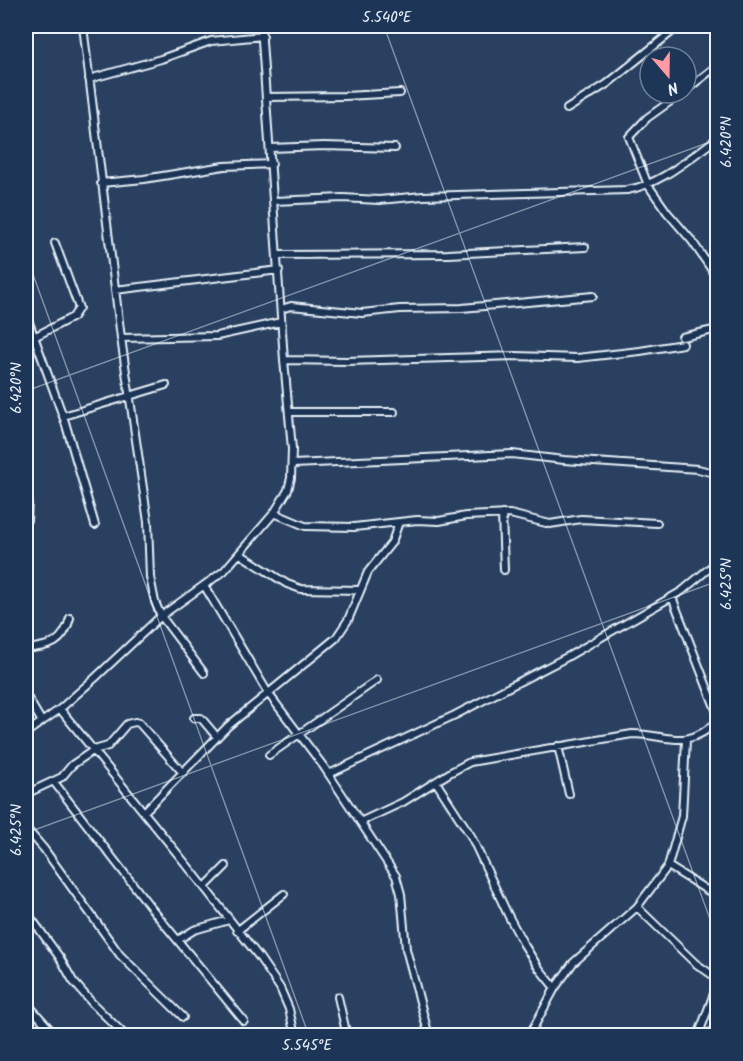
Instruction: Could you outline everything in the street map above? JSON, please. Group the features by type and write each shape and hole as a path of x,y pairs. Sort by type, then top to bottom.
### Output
{"street":[{"path":"83,26 121,338 148,522 150,577 155,602 161,616 204,673"},
{"path":"26,734 60,709 161,616 224,571 273,513 288,490 293,464 261,26"},
{"path":"567,109 607,84 680,26"},
{"path":"89,79 162,59 211,41 263,36"},
{"path":"698,80 717,65"},
{"path":"266,97 400,93"},
{"path":"665,105 646,118 629,136 648,185 692,241 717,279"},
{"path":"274,201 343,198 379,200 627,190 648,185 671,172 717,138"},
{"path":"270,148 324,146 395,148"},
{"path":"101,183 144,180 224,166 272,164"},
{"path":"34,337 74,317 79,308 55,243"},
{"path":"277,255 448,254 585,247"},
{"path":"115,290 279,270"},
{"path":"280,309 291,306 362,313 400,309 462,308 593,296"},
{"path":"26,314 63,416 95,525"},
{"path":"121,338 217,336 281,322"},
{"path":"284,360 516,356 578,358 640,351 683,341 717,328"},
{"path":"63,416 166,385"},
{"path":"289,412 394,412"},
{"path":"293,464 512,454 564,460 698,469 717,474"},
{"path":"26,482 27,520"},
{"path":"273,513 305,526 354,527 502,514 515,514 550,524 581,519 657,523"},
{"path":"502,514 504,570"},
{"path":"144,812 228,726 336,638 348,620 368,572 392,542 399,522"},
{"path":"240,554 287,584 302,589 360,590"},
{"path":"329,774 455,716 567,657 682,591 717,561"},
{"path":"205,586 268,693 329,774 396,876 401,894 406,950 428,1034 411,1035"},
{"path":"672,597 717,715"},
{"path":"26,649 37,649 58,640 64,634 70,618"},
{"path":"269,755 377,680"},
{"path":"26,695 42,722"},
{"path":"60,709 259,957 280,988 289,1009 295,1035"},
{"path":"194,718 201,718 217,737"},
{"path":"360,822 403,802 470,762 632,734 676,741 686,740 706,732 717,721"},
{"path":"26,797 30,792 54,782 94,750 108,746 127,724 135,722 139,723 183,773"},
{"path":"529,1035 555,988 573,963 637,906 668,866 682,816 686,740"},
{"path":"558,746 568,794"},
{"path":"54,782 125,876 244,1021"},
{"path":"436,782 471,836 523,943 555,988"},
{"path":"26,828 44,849 120,955 183,1017"},
{"path":"205,887 226,866"},
{"path":"668,866 717,897"},
{"path":"237,931 284,894"},
{"path":"637,906 695,963 717,981 698,1035"},
{"path":"26,911 60,958 73,981 92,1003 126,1035"},
{"path":"178,940 194,930 229,920"},
{"path":"338,997 347,1035"},
{"path":"26,1002 56,1035"}]}
